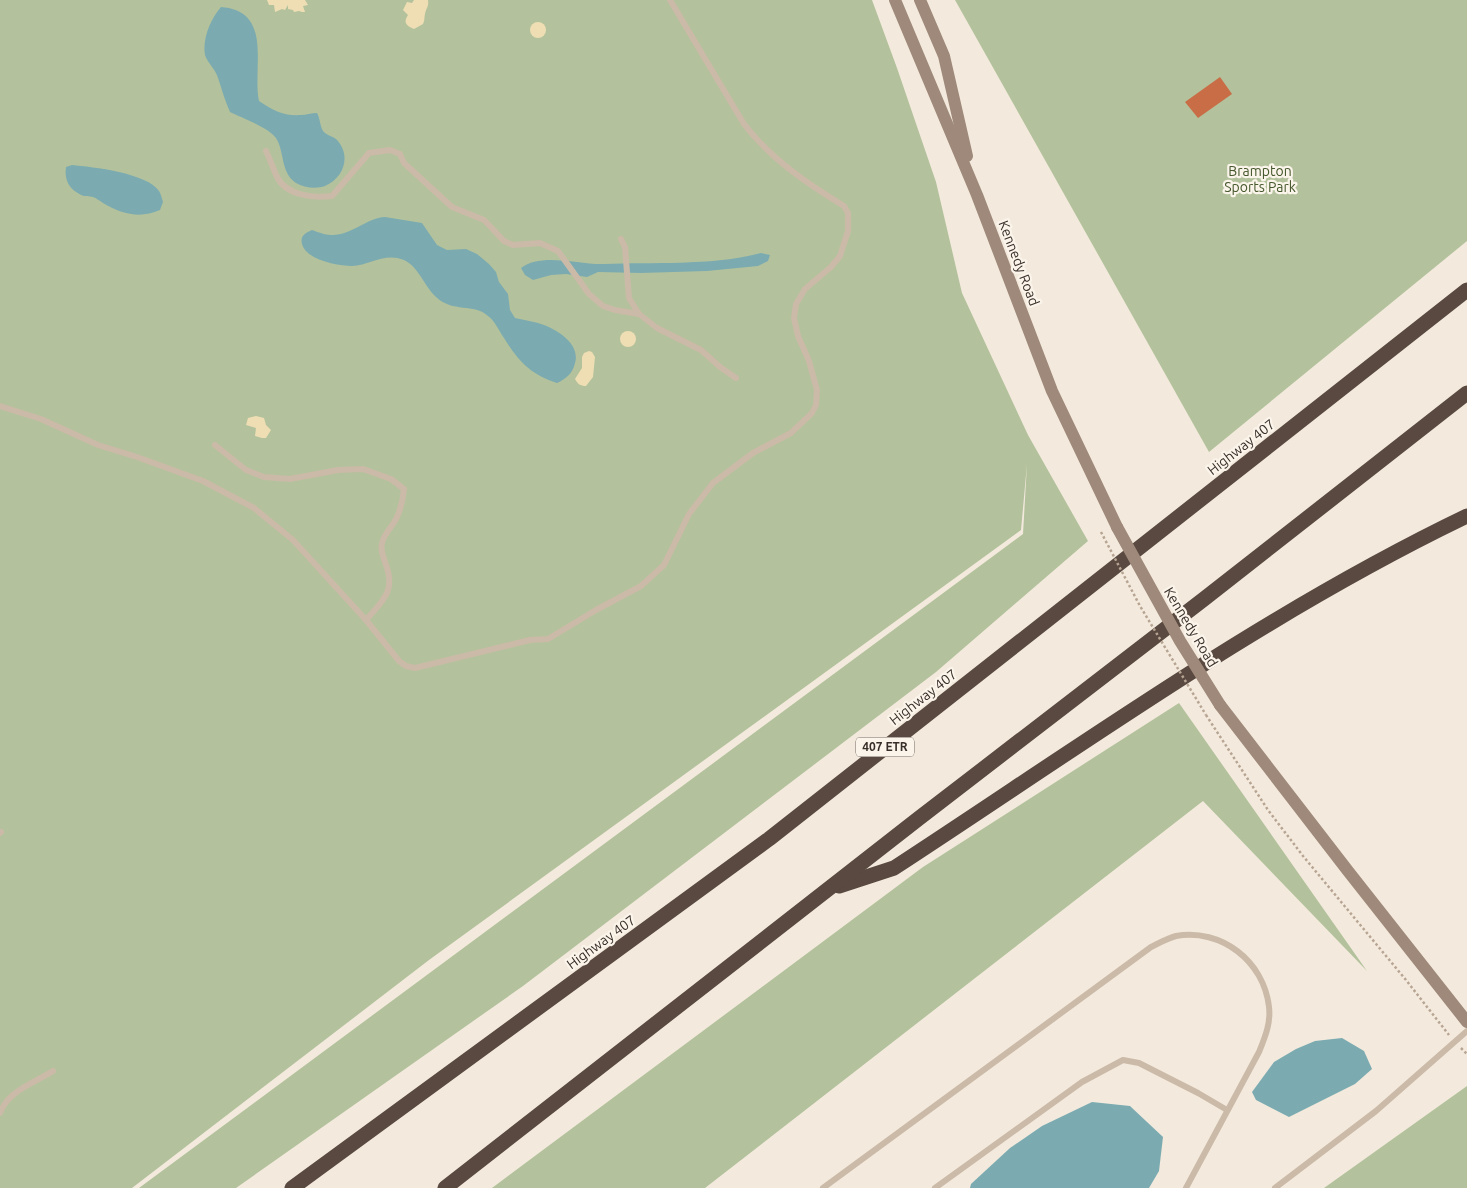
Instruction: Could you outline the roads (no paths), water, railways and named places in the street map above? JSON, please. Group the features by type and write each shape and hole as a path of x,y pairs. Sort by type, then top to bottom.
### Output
{"highway":[{"name":"Highway 407","path":"292,1188 769,839 1467,290"},
{"path":"446,1188 1467,393"},
{"path":"829,889 894,868 1221,653 1331,587 1467,516"}],"main road":[{"name":"Kennedy Road","path":"895,0 977,195 1052,391 1116,527 1180,641 1220,705 1348,872 1467,1022"},
{"name":"Kennedy Road","path":"920,0 944,56 977,195"}],"lane":[{"path":"0,406 42,419 98,445 203,481 254,508 293,540 366,620 398,661 406,666 415,668 530,640 548,639 641,586 664,565 689,514 713,483 753,453 791,433 812,413 816,405 817,390 809,361 798,336 794,318 796,304 805,289 831,267 840,256 848,231 848,213 844,206 802,178 768,152 755,139 744,124 670,0"},
{"path":"266,151 278,179 285,186 307,197 320,198 332,196 369,153 390,150 400,154 404,163 452,206 484,220 504,241 513,244 540,244 558,251 589,294 603,306 640,314"},
{"path":"621,239 625,247 629,298 640,314 658,328 701,350 736,378"},
{"path":"215,445 246,470 264,476 290,479 338,470 363,469 392,479 404,489 403,504 381,545 382,555 390,579 390,587 387,594 366,620"},
{"path":"823,1188 1151,947 1174,936 1196,935 1214,938 1230,945 1244,957 1258,974 1266,992 1270,1008 1268,1028 1259,1052 1186,1188"},
{"path":"1275,1188 1376,1111 1467,1031"},
{"path":"935,1188 1082,1082 1123,1060 1139,1063 1227,1110"},
{"path":"0,1112 4,1102 14,1094 53,1071"}],"water":[{"path":"221,7 238,11 248,19 254,30 257,43 259,101 284,114 301,115 317,113 323,131 336,139 341,145 345,159 344,166 337,178 332,182 322,187 314,188 296,183 287,173 276,138 261,127 230,112 217,75 206,58 204,49 208,29"},
{"path":"72,165 132,175 153,185 160,192 163,202 160,210 153,213 131,214 110,207 93,197 81,195 70,187 67,180 66,167"},
{"path":"385,217 422,223 437,245 447,250 466,249 477,254 489,264 496,272 499,282 508,294 510,310 515,318 545,325 565,337 570,343 576,356 573,370 569,375 557,383 532,371 515,354 490,318 482,312 456,307 443,302 432,293 414,267 404,260 390,257 359,265 339,265 316,258 305,250 302,244 304,235 312,230 338,235 371,220"},
{"path":"761,253 770,255 768,261 758,266 707,271 598,272 587,277 566,274 551,275 533,280 525,275 521,268 529,263 550,260 594,264 683,263 723,260"},
{"path":"1342,1038 1364,1051 1372,1069 1355,1084 1289,1117 1256,1100 1252,1092 1274,1062 1296,1049 1315,1041"},
{"path":"1092,1102 1130,1106 1163,1137 1159,1171 1149,1188 970,1188 971,1184 1010,1148 1042,1126"}],"park label":[{"name":"Brampton Sports Park","path":"1260,180"}]}
